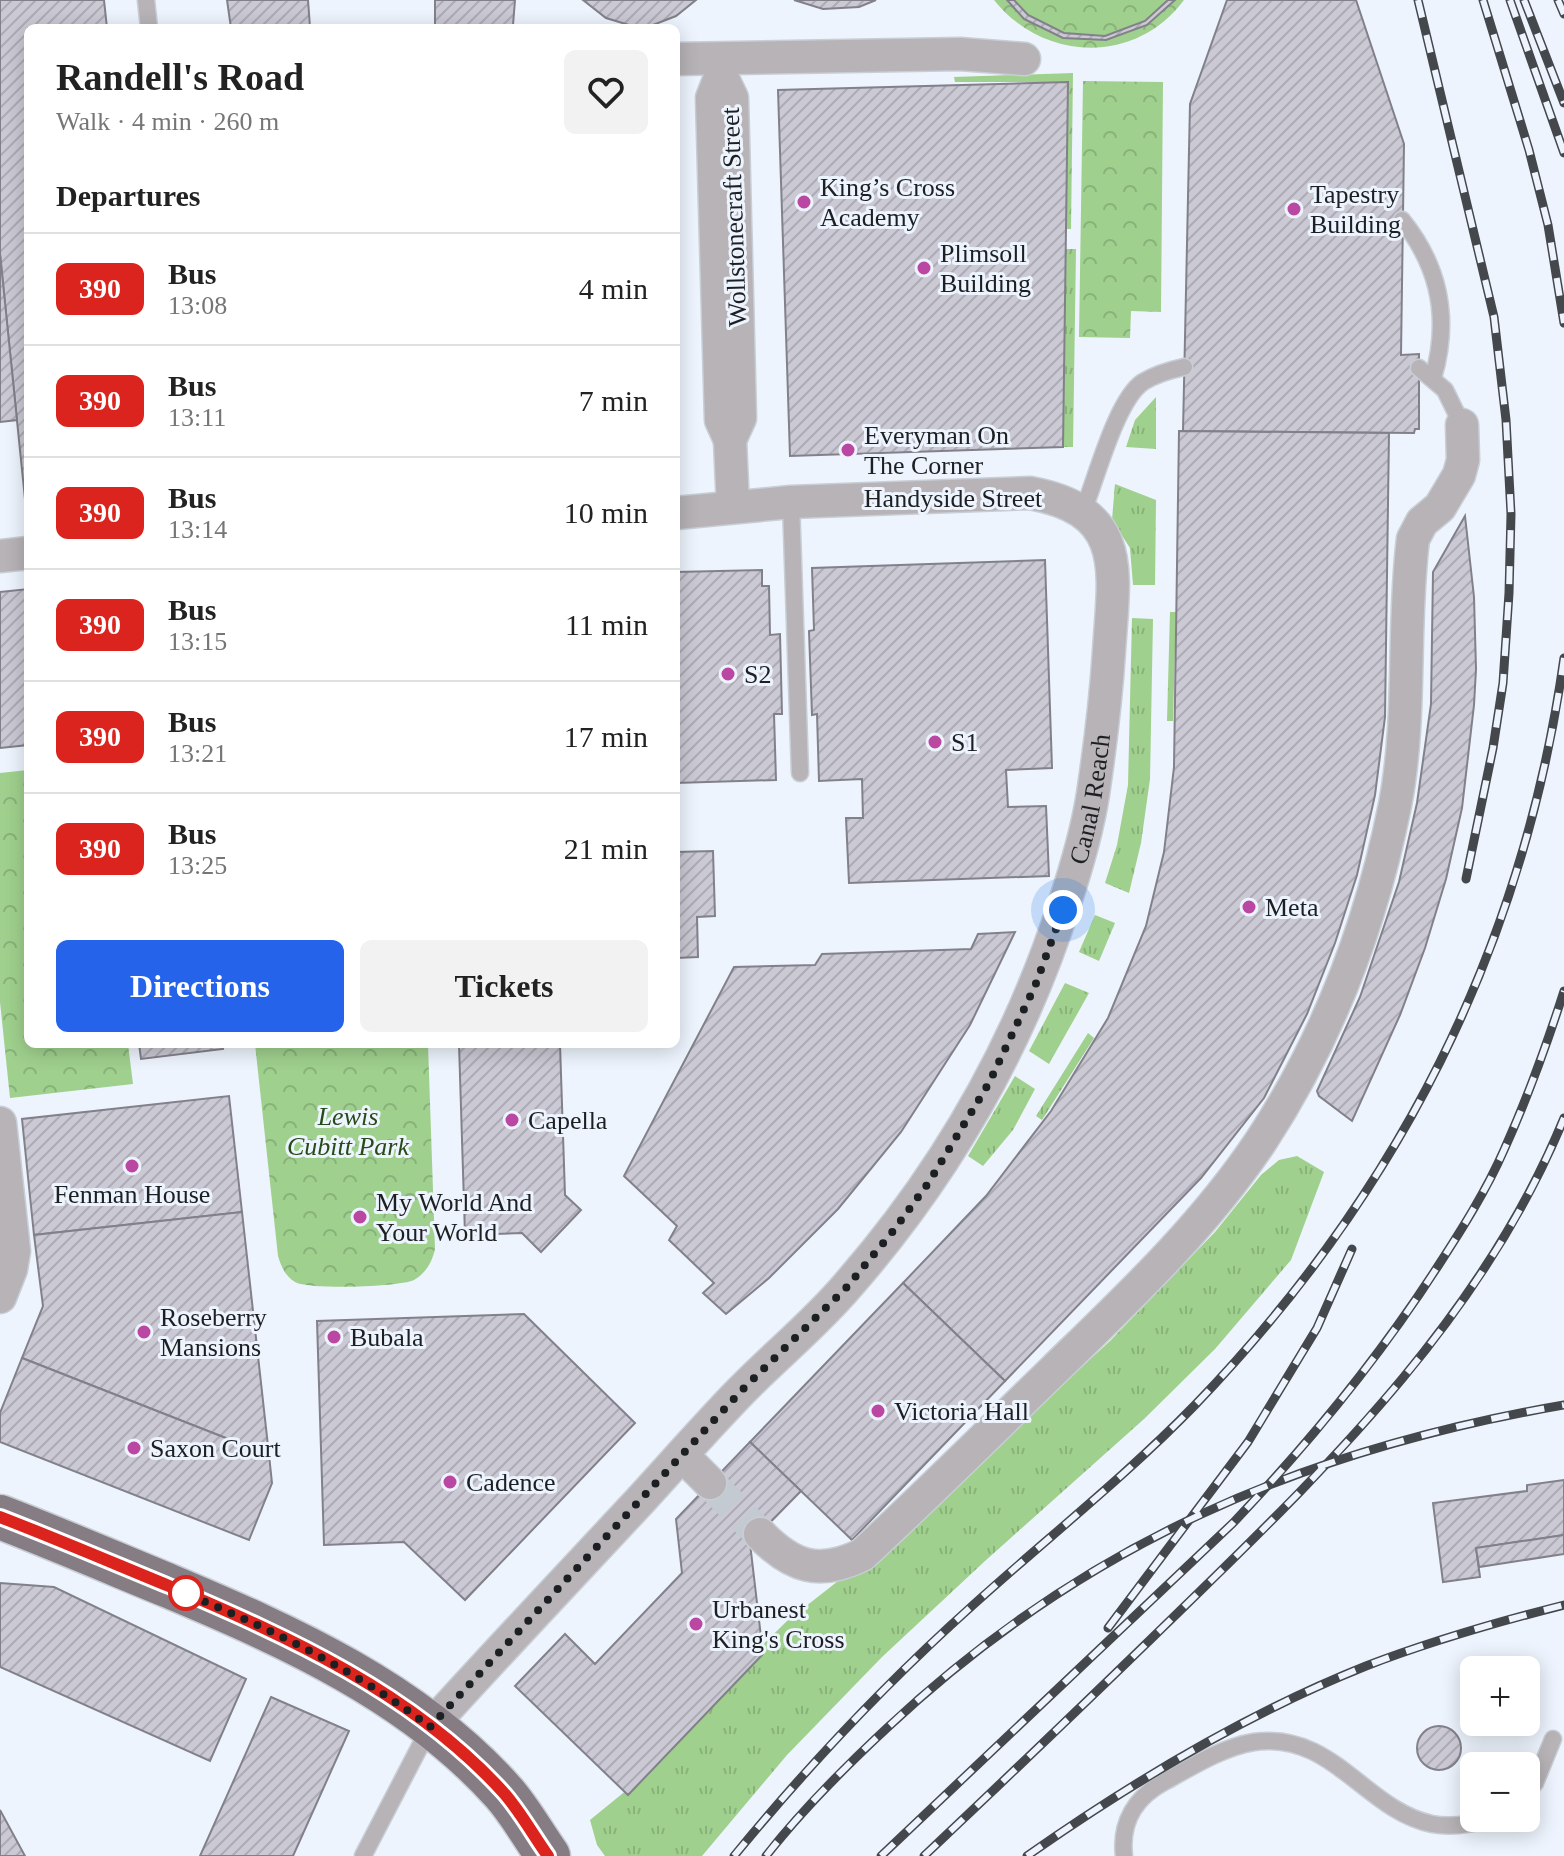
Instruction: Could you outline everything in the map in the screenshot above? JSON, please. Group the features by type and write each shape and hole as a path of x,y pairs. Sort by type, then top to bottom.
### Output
{"main road":[{"path":"0,1517 106,1559 292,1641 371,1685 430,1727 504,1793 548,1856"}],"street":[{"path":"680,60 721,67 960,54 1024,59"},
{"name":"Wollstonecraft Street","path":"721,67 732,98 740,418 730,440 733,507"},
{"path":"760,1534 794,1562 818,1567 841,1565 862,1555 1144,1282 1198,1225 1261,1140 1323,1029 1365,925 1382,865 1395,802 1404,732 1413,539 1422,522 1440,507 1459,475 1463,460 1462,425"},
{"name":"Handyside Street","path":"680,513 791,502 1030,493 1052,497 1083,511"},
{"name":"Canal Reach","path":"430,1727 742,1390 846,1288 929,1182 976,1107 1035,986 1063,910 1088,820 1108,671 1113,564 1100,530 1083,511"},
{"path":"0,556 24,553"},
{"path":"0,1130 14,1251 0,1297"},
{"path":"682,1455 710,1483"}],"lane":[{"path":"146,0 149,24"},
{"path":"1402,220 1426,256 1442,309 1442,339 1433,378"},
{"path":"1083,511 1123,404 1141,383 1184,367"},
{"path":"1419,368 1433,378 1452,401 1462,425"},
{"path":"791,502 800,773"},
{"path":"363,1856 430,1727"},
{"path":"1540,1771 1553,1739"},
{"path":"1124,1856 1122,1842 1131,1812 1145,1792 1228,1750 1252,1742 1295,1744 1319,1753 1410,1816 1433,1824 1460,1825"}],"green space":[{"path":"994,0 1184,0 1164,21 1141,36 1116,45 1089,48 1063,44 1038,35 1014,20"},
{"path":"1073,73 1071,229 1066,229 1068,82 955,82 954,77"},
{"path":"1083,81 1163,82 1161,312 1131,311 1130,338 1079,337"},
{"path":"1066,249 1076,249 1073,447 1063,447"},
{"path":"1156,397 1156,449 1126,447 1135,420"},
{"path":"1115,484 1156,500 1155,585 1133,585 1130,548 1112,520"},
{"path":"1170,612 1176,612 1173,721 1167,721"},
{"path":"1132,618 1153,619 1150,779 1141,843 1129,893 1105,883 1117,845 1128,785"},
{"path":"24,770 24,1048 128,1048 133,1084 10,1098 0,1002 0,773"},
{"path":"1095,915 1115,923 1099,961 1079,952"},
{"path":"1065,983 1089,993 1049,1064 1029,1051"},
{"path":"1088,1033 1094,1038 1042,1120 1036,1116"},
{"name":"Lewis Cubitt Park","path":"255,1048 428,1048 435,1249 428,1267 414,1280 405,1282 335,1287 295,1282 286,1274 278,1256"},
{"path":"1015,1076 1035,1089 1013,1130 983,1166 968,1156"},
{"path":"1297,1156 1324,1172 1291,1260 1215,1349 1144,1419 882,1657 787,1755 702,1856 605,1856 597,1845 590,1820 639,1780 695,1711 787,1621 847,1574 1110,1341 1215,1232 1261,1175 1279,1160"}],"building":[{"path":"0,0 104,0 107,24 24,24 24,489 0,254"},
{"path":"227,0 308,0 310,24 230,24"},
{"path":"435,0 515,0 513,24 435,24"},
{"path":"583,0 696,0 676,16 656,24 626,24 606,18"},
{"path":"794,0 876,0 859,7 823,9"},
{"path":"1007,0 1014,0 1028,15 1064,33 1105,36 1145,21 1168,0 1175,0 1147,25 1106,40 1063,38 1024,19"},
{"name":"Tapestry Building","path":"1227,0 1356,0 1404,144 1401,355 1419,354 1419,429 1415,429 1414,433 1183,431 1190,104"},
{"name":"Plimsoll Building","path":"1068,82 1063,447 790,456 778,90"},
{"path":"0,254 17,420 0,422"},
{"name":"Meta","path":"1179,431 1389,433 1385,717 1375,795 1357,875 1335,943 1307,1014 1264,1098 1201,1178 1005,1381 903,1283 986,1196 1051,1111 1108,1018 1146,926 1164,852 1174,767"},
{"path":"1465,516 1474,597 1476,669 1462,808 1446,879 1425,948 1400,1015 1352,1121 1319,1096 1317,1091 1360,997 1399,882 1417,803 1431,704 1433,572"},
{"name":"S1","path":"1045,560 1052,768 1006,770 1008,807 1046,806 1049,876 849,883 846,818 863,818 862,779 819,781 817,714 812,715 809,631 814,630 812,568"},
{"name":"S2","path":"762,570 762,586 769,586 770,635 780,634 782,714 774,714 776,780 680,783 680,572"},
{"path":"24,589 24,745 0,748 0,592"},
{"path":"713,851 715,916 697,917 698,957 680,958 680,852"},
{"path":"1015,932 970,1025 901,1132 838,1209 769,1278 726,1314 703,1293 714,1283 669,1240 677,1226 624,1176 734,967 815,965 822,954 971,949 978,934"},
{"path":"140,1048 223,1049 141,1059"},
{"name":"Capella","path":"459,1048 560,1048 565,1195 581,1210 541,1252 522,1233 465,1235"},
{"name":"Fenman House","path":"229,1096 242,1212 34,1235 22,1119"},
{"name":"Roseberry Mansions","path":"242,1212 269,1455 22,1358 43,1306 34,1235"},
{"name":"Victoria Hall","path":"903,1283 1005,1381 852,1540 750,1442"},
{"name":"Cadence","path":"524,1314 635,1423 465,1600 404,1542 324,1545 317,1321"},
{"name":"Saxon Court","path":"22,1358 269,1455 272,1483 249,1540 0,1442 0,1413"},
{"name":"Urbanest King's Cross","path":"750,1442 801,1491 750,1543 763,1654 628,1795 515,1686 565,1634 595,1664 682,1573 676,1519"},
{"path":"1564,1480 1564,1535 1476,1548 1480,1577 1443,1582 1433,1503 1527,1491 1527,1485"},
{"path":"1564,1535 1564,1554 1479,1567 1476,1548"},
{"path":"0,1583 54,1587 246,1679 210,1761 0,1667"},
{"path":"271,1697 349,1731 293,1856 200,1856"},
{"path":"1430,1727 1448,1727 1460,1739 1460,1757 1448,1769 1430,1769 1418,1757 1418,1739"},
{"path":"0,1810 25,1856 0,1856"}],"tunnel":[{"path":"710,1483 760,1534"}],"railway":[{"path":"1418,0 1494,317 1506,420 1511,514 1503,683 1466,879"},
{"path":"1483,0 1529,150 1548,225 1564,323"},
{"path":"1510,0 1564,153"},
{"path":"1524,0 1564,103"},
{"path":"1558,0 1564,14"},
{"path":"734,1856 878,1695 1195,1405 1267,1324 1333,1240 1390,1153 1440,1062 1483,967 1518,868 1545,765 1564,658"},
{"path":"881,1856 1233,1523 1342,1399 1415,1300 1482,1195 1521,1111 1564,991"},
{"path":"924,1856 1246,1546 1353,1436 1450,1317 1493,1254 1532,1188 1564,1118"},
{"path":"1108,1628 1248,1442 1317,1328 1352,1249"},
{"path":"766,1856 855,1758 961,1663 1038,1607 1118,1557 1200,1515 1286,1479 1375,1449 1467,1424 1564,1405"},
{"path":"1027,1856 1149,1776 1278,1705 1366,1666 1440,1640 1564,1605"}],"bus line":[{"name":"390","path":"0,1517 251,1621 344,1668 404,1707 457,1749 504,1793 548,1856"}],"place":[{"name":"King’s Cross Academy","path":"804,202"},
{"name":"Tapestry Building","path":"1294,209"},
{"name":"Plimsoll Building","path":"924,268"},
{"name":"Everyman On The Corner","path":"848,450"},
{"name":"S2","path":"728,674"},
{"name":"S1","path":"935,742"},
{"name":"Meta","path":"1249,907"},
{"name":"Capella","path":"512,1120"},
{"name":"Fenman House","path":"132,1166"},
{"name":"My World And Your World","path":"360,1217"},
{"name":"Roseberry Mansions","path":"144,1332"},
{"name":"Bubala","path":"334,1337"},
{"name":"Victoria Hall","path":"878,1411"},
{"name":"Saxon Court","path":"134,1448"},
{"name":"Cadence","path":"450,1482"},
{"name":"Urbanest King's Cross","path":"696,1624"}],"route":[{"path":"186,1593 182,1592 319,1654 371,1685 430,1727 742,1390 846,1288 894,1230 929,1182 989,1083 1035,986 1063,910"}]}
